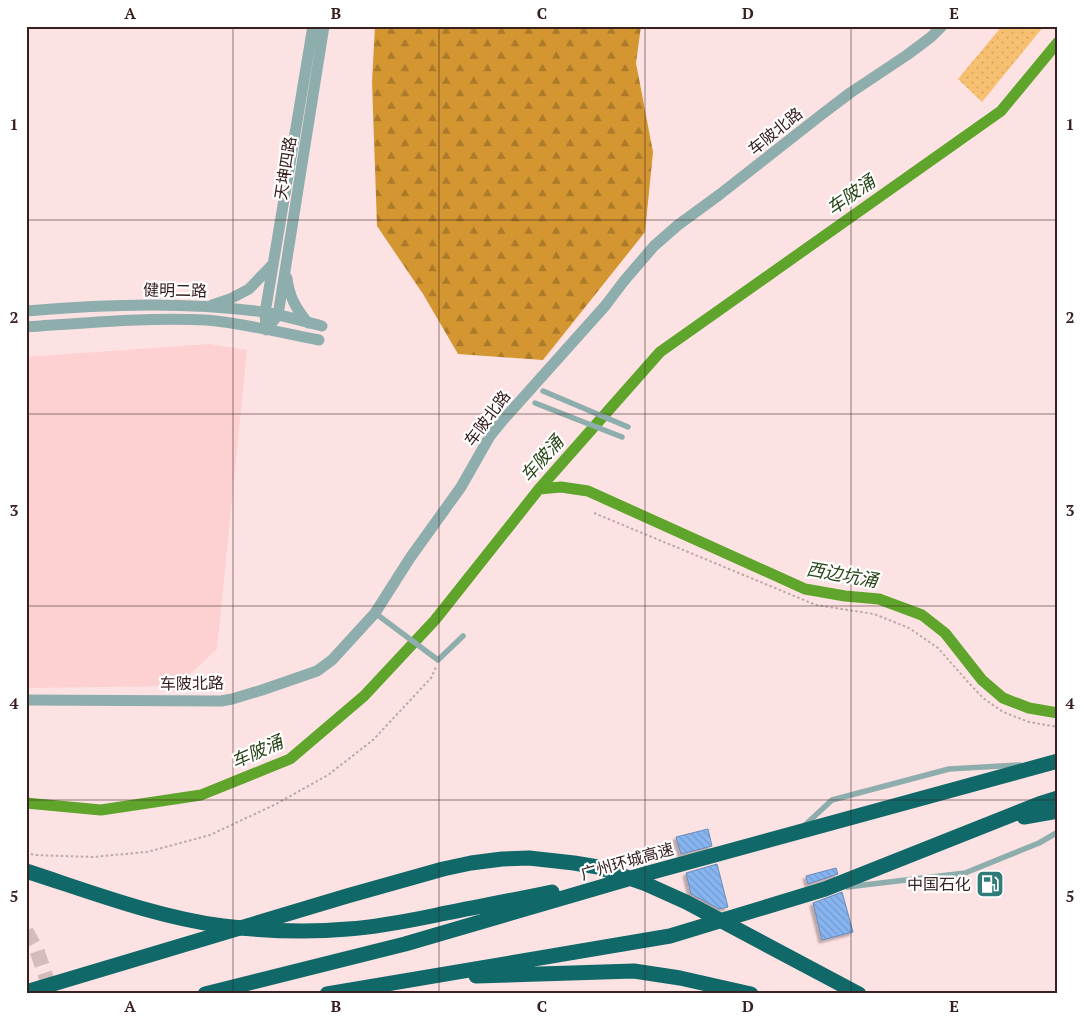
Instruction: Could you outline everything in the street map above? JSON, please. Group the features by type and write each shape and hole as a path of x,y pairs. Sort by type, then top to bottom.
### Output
{"highway":[{"name":"广州环城高速","path":"205,994 405,944 644,874 1054,761"},
{"path":"326,994 670,936 825,889 1058,798"},
{"path":"991,824 1058,811"},
{"path":"26,992 443,869 502,859 529,858 598,867 646,884 686,902 859,994"},
{"path":"26,871 180,918 222,926 282,931 347,930 382,925 644,874"},
{"path":"416,978 634,971 680,978 751,994"}],"street":[{"name":"天坤四路","path":"266,330 265,313 313,26"},
{"name":"天坤四路","path":"278,316 324,26"},
{"name":"车陂北路","path":"26,700 212,702 232,699 284,683 317,671 332,660 375,613 410,558 461,487 490,436 502,420 605,306 624,280 654,246 678,225 820,115 907,55 942,26"},
{"path":"207,307 249,289 273,264"},
{"path":"286,267 291,297 308,323"},
{"name":"健明二路","path":"26,311 180,305 265,313 322,326"},
{"path":"266,330 278,316"},
{"name":"健明二路","path":"26,327 115,322 206,320 319,340"}],"lane":[{"path":"319,340 322,326"},
{"path":"543,390 628,427"},
{"path":"535,403 622,437"},
{"path":"375,613 438,660 463,636"},
{"path":"797,832 832,800 841,797 949,769 1054,761"},
{"path":"825,889 965,873 1039,843 1058,832"}],"path":[{"path":"594,513 816,605 874,614 909,628 938,648 983,698 1003,712 1029,722 1058,727"},
{"path":"26,853 92,857 128,854 147,852 210,835 276,804 328,774 373,740 431,678 438,660"}],"shaded area":[{"path":"1002,26 1044,26 982,102 958,79"},
{"path":"210,344 247,350 217,649 177,686 29,688 26,662 26,357"}],"green space":[{"path":"375,26 641,26 636,63 653,152 645,232 543,360 458,354 423,294 377,226 372,82"}],"building":[{"path":"708,829 712,846 681,854 676,837"},
{"path":"717,864 728,907 719,909 691,894 686,873"},
{"path":"836,868 838,874 808,884 806,876"},
{"path":"842,892 853,932 822,940 813,903"}],"waterway":[{"name":"车陂涌","path":"26,803 101,810 201,795 290,759 364,696 435,620 539,489 660,352 1001,111 1058,42"},
{"name":"西边坑涌","path":"539,489 561,487 588,491 805,589 845,596 879,599 922,615 945,633 982,680 1003,698 1029,708 1058,713"}],"tunnel":[{"path":"26,931 37,951 52,994"}],"place":[{"name":"中国石化","path":"990,884"}]}
